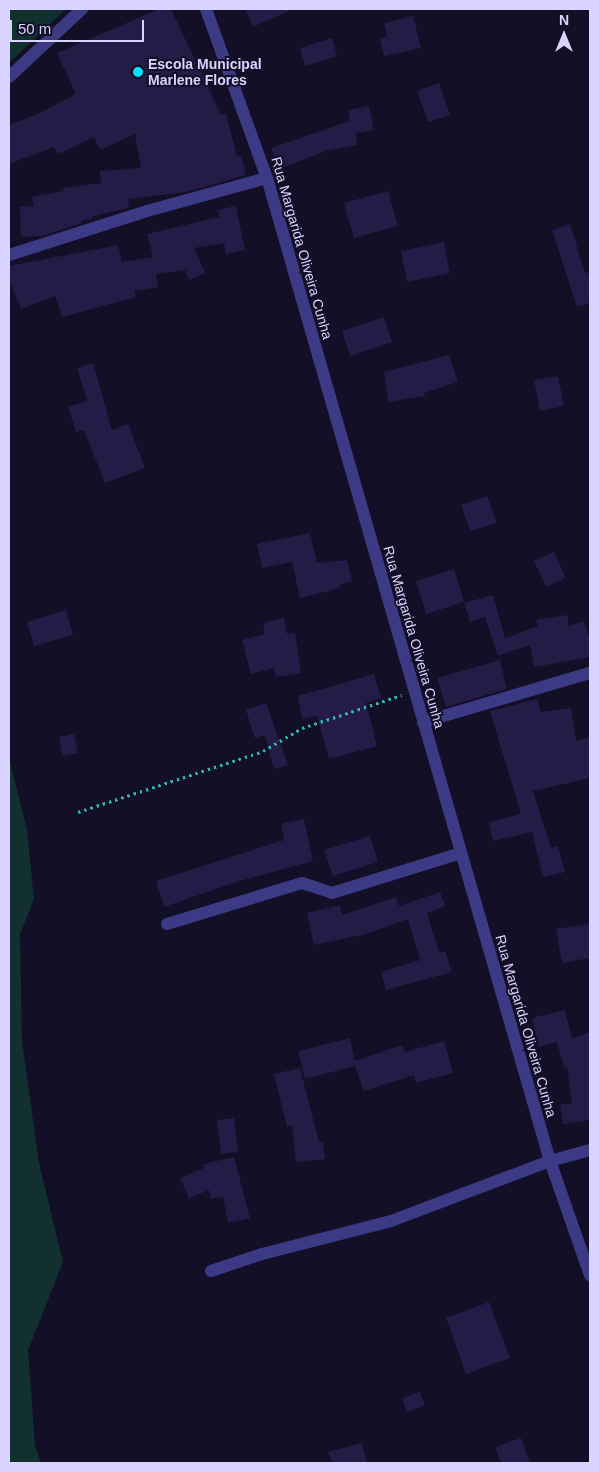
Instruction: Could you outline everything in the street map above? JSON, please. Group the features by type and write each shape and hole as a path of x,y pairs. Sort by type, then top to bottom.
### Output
{"street":[{"path":"9,77 82,9"},
{"name":"Rua Margarida Oliveira Cunha","path":"206,9 267,178 550,1162 590,1275"},
{"path":"9,254 147,211 267,178"},
{"path":"423,722 590,673"},
{"path":"167,924 302,883 332,894 461,853"},
{"path":"211,1271 262,1254 391,1221 550,1162 590,1150"}],"path":[{"path":"78,812 263,751 302,728 414,691"}],"green space":[{"path":"9,9 66,9 9,63"},
{"path":"9,758 27,830 34,899 20,934 22,1041 39,1163 63,1262 28,1350 35,1446 41,1463 9,1463"}],"building":[{"path":"159,9 171,9 221,115 226,114 237,156 241,155 246,175 186,192 128,199 129,208 92,216 92,219 81,220 82,223 42,236 21,237 20,207 34,206 32,197 64,191 63,188 101,183 100,171 141,168 135,134 100,150 94,137 58,154 54,147 9,164 9,125 38,114 76,94 57,53"},
{"path":"245,9 293,9 253,27"},
{"path":"413,16 421,48 384,56 380,39 387,36 384,23"},
{"path":"332,38 337,56 305,66 300,48"},
{"path":"439,83 450,115 428,122 417,91"},
{"path":"369,106 374,130 356,133 357,145 326,151 279,169 271,148 350,121 348,110"},
{"path":"388,191 398,226 354,238 344,203"},
{"path":"236,206 245,250 226,254 224,243 194,248 205,273 189,280 185,270 156,274 158,287 134,291 136,297 62,317 55,296 21,309 11,284 9,266 118,245 122,262 153,257 147,234 219,217 217,210"},
{"path":"570,224 585,273 590,272 590,303 577,307 552,230"},
{"path":"444,242 450,273 407,282 401,251"},
{"path":"384,317 392,342 350,356 342,331"},
{"path":"449,355 458,382 424,393 425,396 388,402 384,372"},
{"path":"93,363 112,430 128,424 145,468 105,483 84,430 76,432 68,407 87,401 77,368"},
{"path":"558,376 564,406 540,411 534,380"},
{"path":"487,496 497,523 470,531 461,505"},
{"path":"310,533 317,563 347,560 352,581 340,584 340,588 300,598 292,562 262,568 257,544"},
{"path":"554,552 566,578 546,587 534,561"},
{"path":"454,569 464,602 426,614 416,581"},
{"path":"493,595 505,638 538,626 536,620 567,615 569,626 584,621 590,640 590,657 534,667 530,645 498,656 485,617 470,622 464,603"},
{"path":"66,610 73,635 34,646 27,622"},
{"path":"284,618 287,634 295,633 301,673 276,677 274,668 251,674 242,640 265,634 263,623"},
{"path":"500,660 507,689 446,707 437,678"},
{"path":"374,674 381,698 366,703 377,746 329,759 317,716 302,719 298,696"},
{"path":"537,699 541,712 571,708 576,741 590,737 590,778 533,791 551,848 558,846 565,872 543,877 532,832 493,841 489,822 521,814 490,711"},
{"path":"266,703 288,765 274,769 265,735 255,738 246,710"},
{"path":"74,734 78,753 62,756 59,737"},
{"path":"304,819 313,861 236,882 164,907 156,881 284,840 281,824"},
{"path":"370,836 378,862 333,876 324,850"},
{"path":"440,892 445,906 427,913 439,953 445,951 452,972 386,990 381,972 420,960 408,919 366,934 314,945 307,913 340,905 342,915 396,897 399,906"},
{"path":"590,924 590,958 562,963 556,929"},
{"path":"565,1010 572,1039 590,1032 590,1120 563,1124 560,1105 572,1103 567,1067 564,1067 557,1042 539,1047 532,1018"},
{"path":"350,1038 355,1061 402,1045 405,1052 444,1041 453,1073 416,1083 414,1075 364,1091 355,1066 305,1079 298,1051"},
{"path":"300,1068 319,1142 323,1142 325,1159 296,1162 292,1125 287,1127 274,1074"},
{"path":"234,1118 238,1152 221,1154 217,1120"},
{"path":"234,1157 250,1218 228,1223 223,1197 211,1199 209,1190 189,1198 180,1178 204,1168 203,1164"},
{"path":"489,1302 510,1358 466,1374 446,1318"},
{"path":"420,1392 425,1405 407,1412 402,1398"},
{"path":"521,1438 530,1463 501,1463 495,1447"},
{"path":"362,1443 367,1463 332,1463 328,1452"}],"place":[{"name":"Escola Municipal Marlene Flores","path":"138,72"}]}
